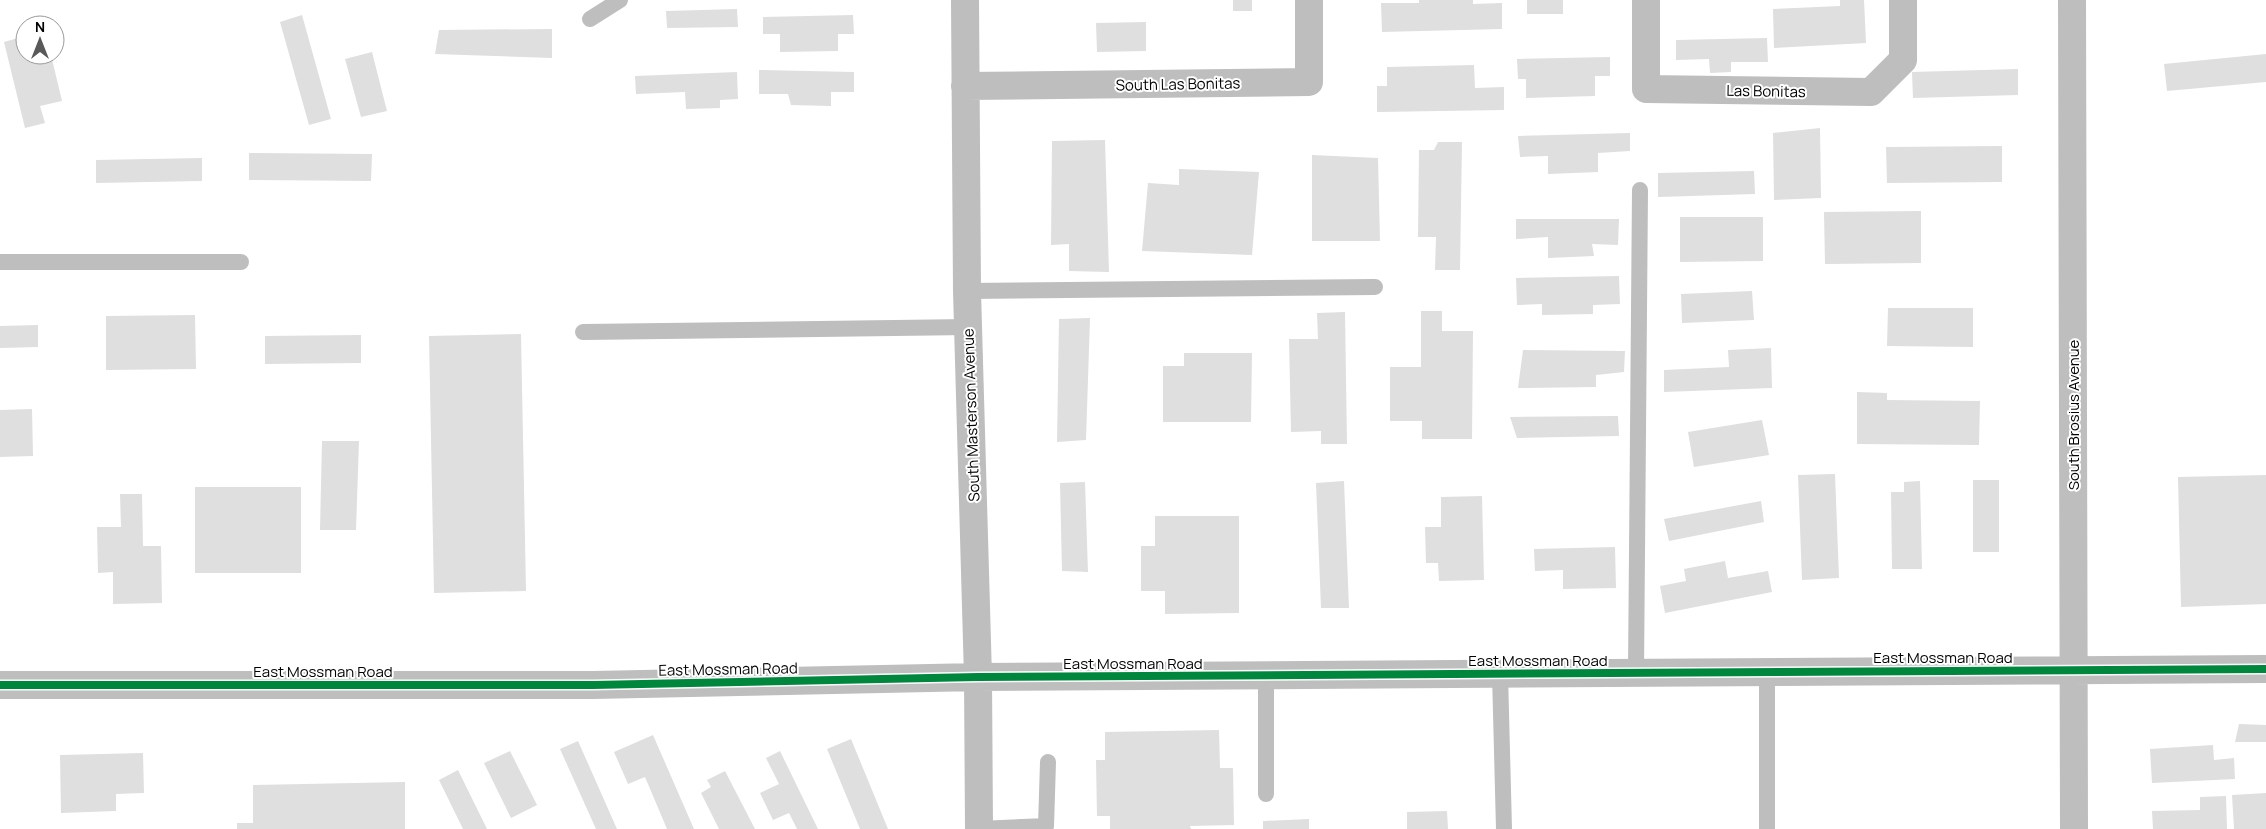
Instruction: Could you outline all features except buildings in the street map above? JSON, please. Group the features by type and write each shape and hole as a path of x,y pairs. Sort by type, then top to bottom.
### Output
{"street":[{"name":"South Masterson Avenue","path":"965,0 967,291 978,677 979,829"},
{"name":"South Las Bonitas","path":"965,86 1309,82 1309,0"},
{"name":"Las Bonitas","path":"1646,0 1646,89 1862,92 1871,92 1902,60 1903,0"},
{"name":"South Brosius Avenue","path":"2072,0 2074,829"},
{"name":"East Mossman Road","path":"0,685 593,685 978,677 2266,669"}],"lane":[{"path":"590,19 620,0"},
{"path":"1636,673 1640,190"},
{"path":"0,262 241,262"},
{"path":"967,291 1375,288"},
{"path":"583,332 969,327"},
{"path":"1767,672 1767,829"},
{"path":"1500,674 1504,829"},
{"path":"1266,676 1266,794"},
{"path":"979,829 1046,826 1048,762"}],"cycle path":[{"path":"0,685 593,685 978,677 2266,669"}]}
